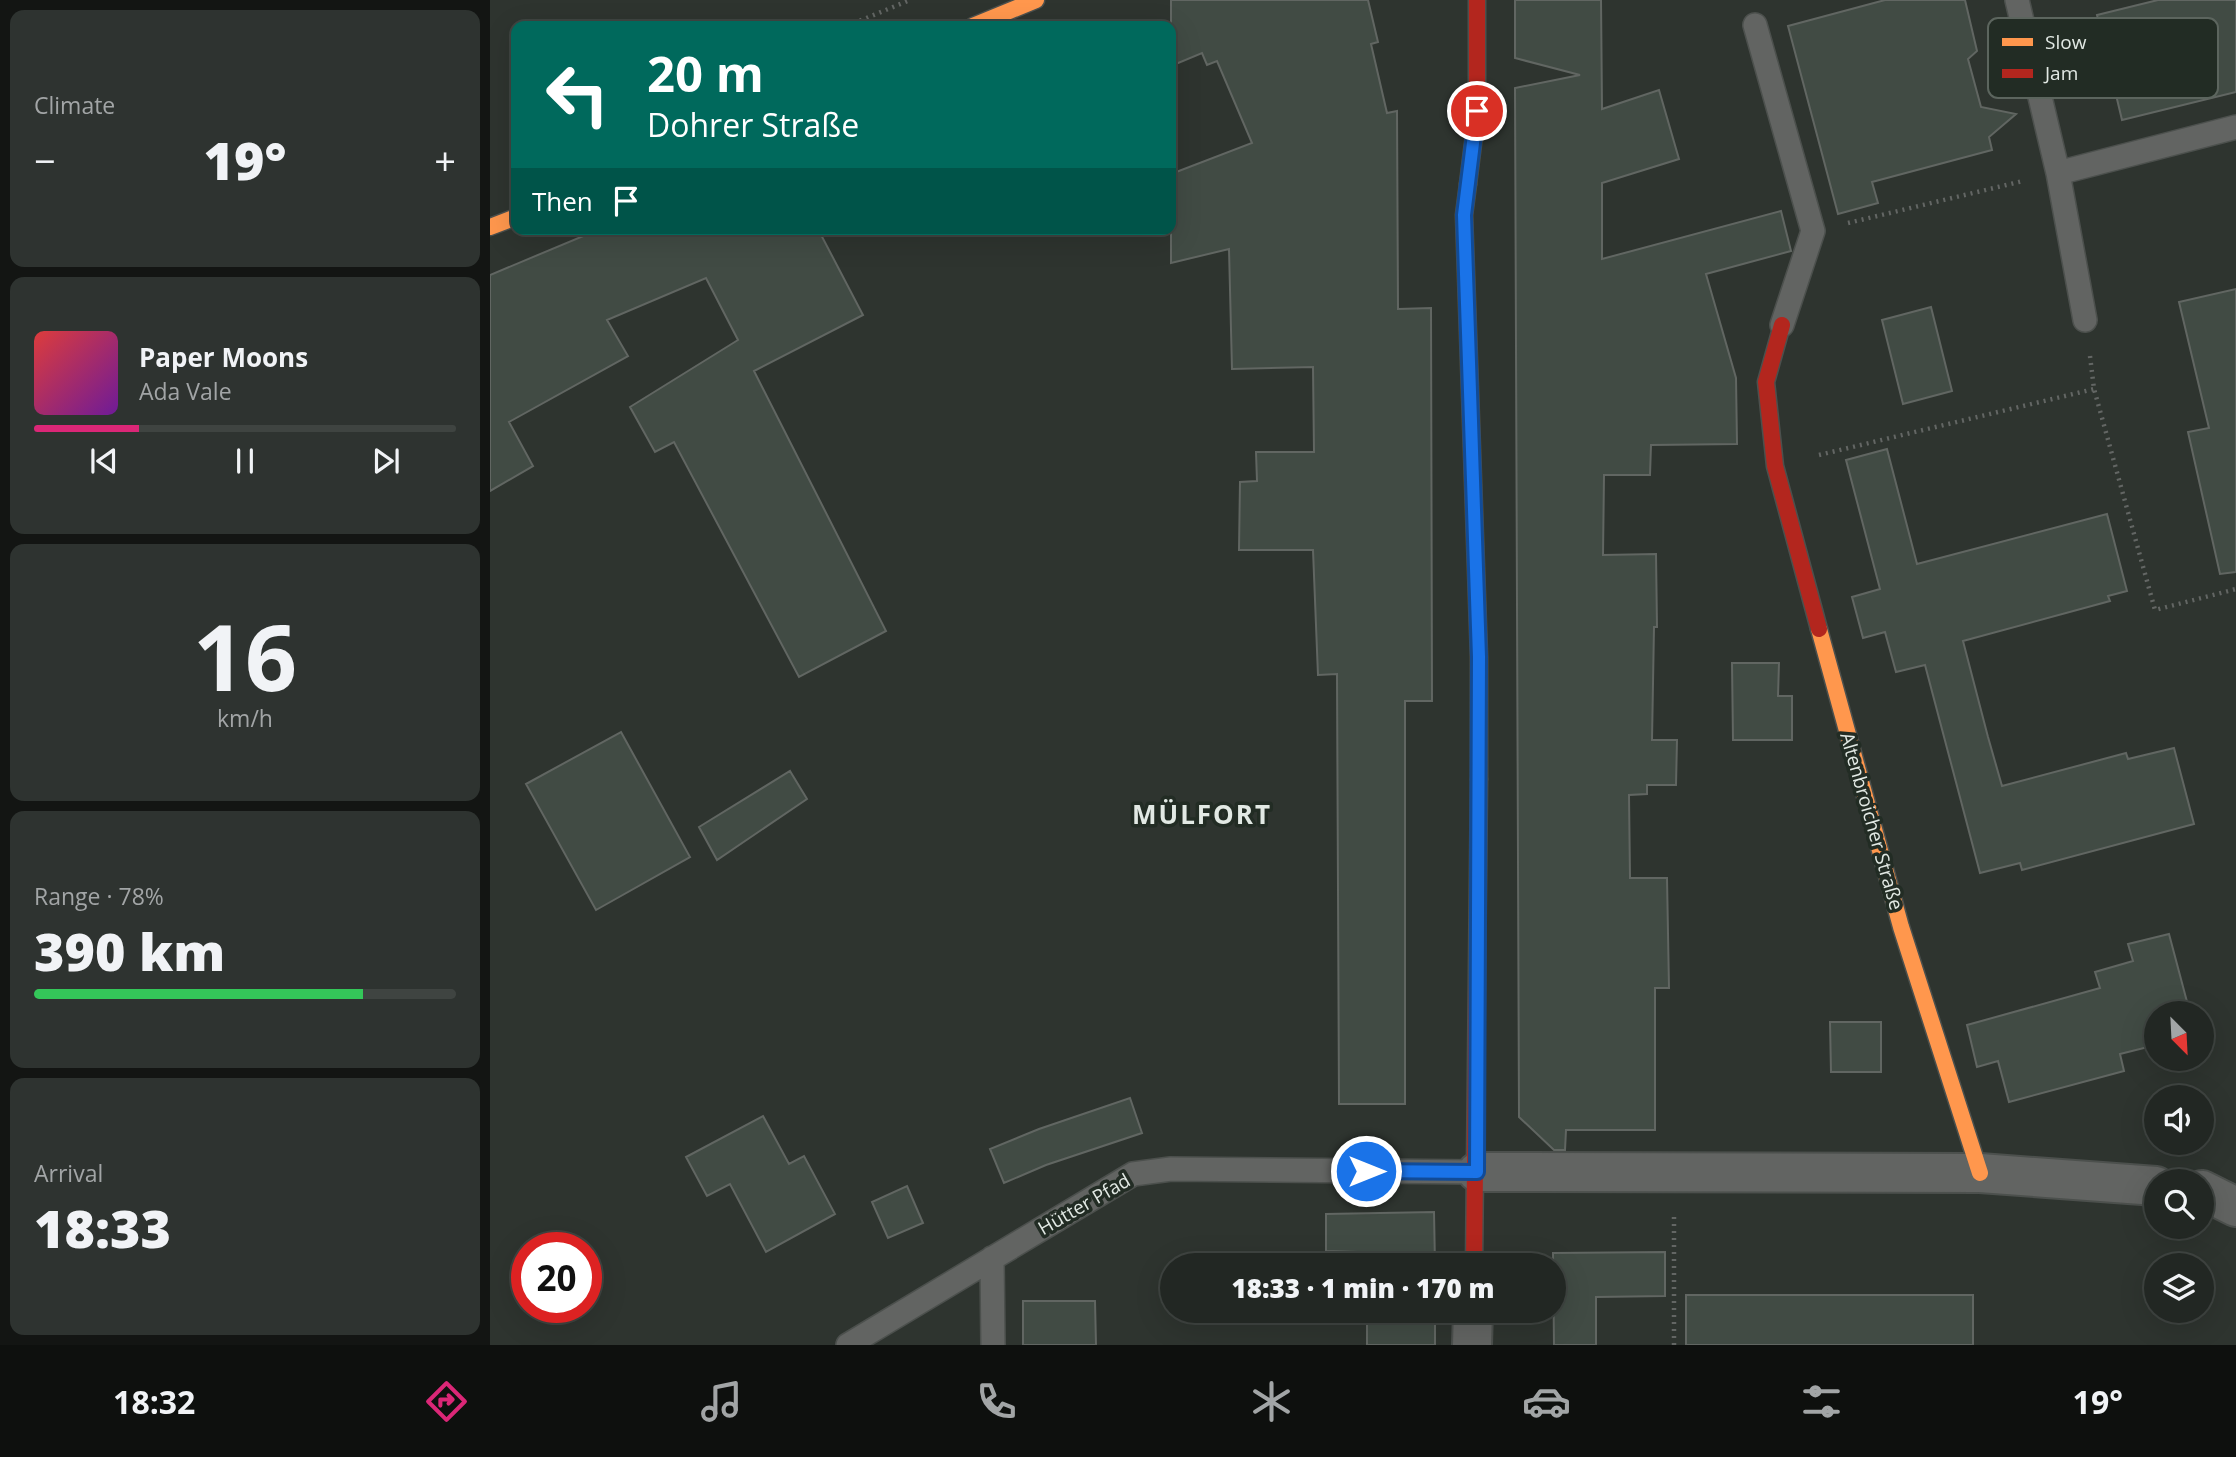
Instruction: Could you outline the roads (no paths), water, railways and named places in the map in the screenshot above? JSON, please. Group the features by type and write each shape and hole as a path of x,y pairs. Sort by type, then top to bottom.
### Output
{"street":[{"path":"985,21 1037,0"},
{"path":"1474,1253 1479,657 1464,215 1477,111 1477,0"},
{"path":"490,228 511,218"},
{"name":"Altenbroicher Straße","path":"1783,326 1766,382 1775,466 1901,927 1980,1174"},
{"path":"1477,1172 1980,1174 2144,1185"},
{"path":"2214,1196 2236,1207"},
{"path":"1472,1345 1473,1323"}],"lane":[{"path":"2017,0 2021,18"},
{"path":"1755,26 1813,231 1783,326"},
{"path":"2040,98 2058,173 2085,320"},
{"path":"2058,173 2236,127"},
{"name":"Hütter Pfad","path":"848,1345 1133,1174 1171,1169 1477,1172"},
{"path":"992,1258 993,1345"}],"district":[{"name":"MÜLFORT","path":"1202,815"}]}
